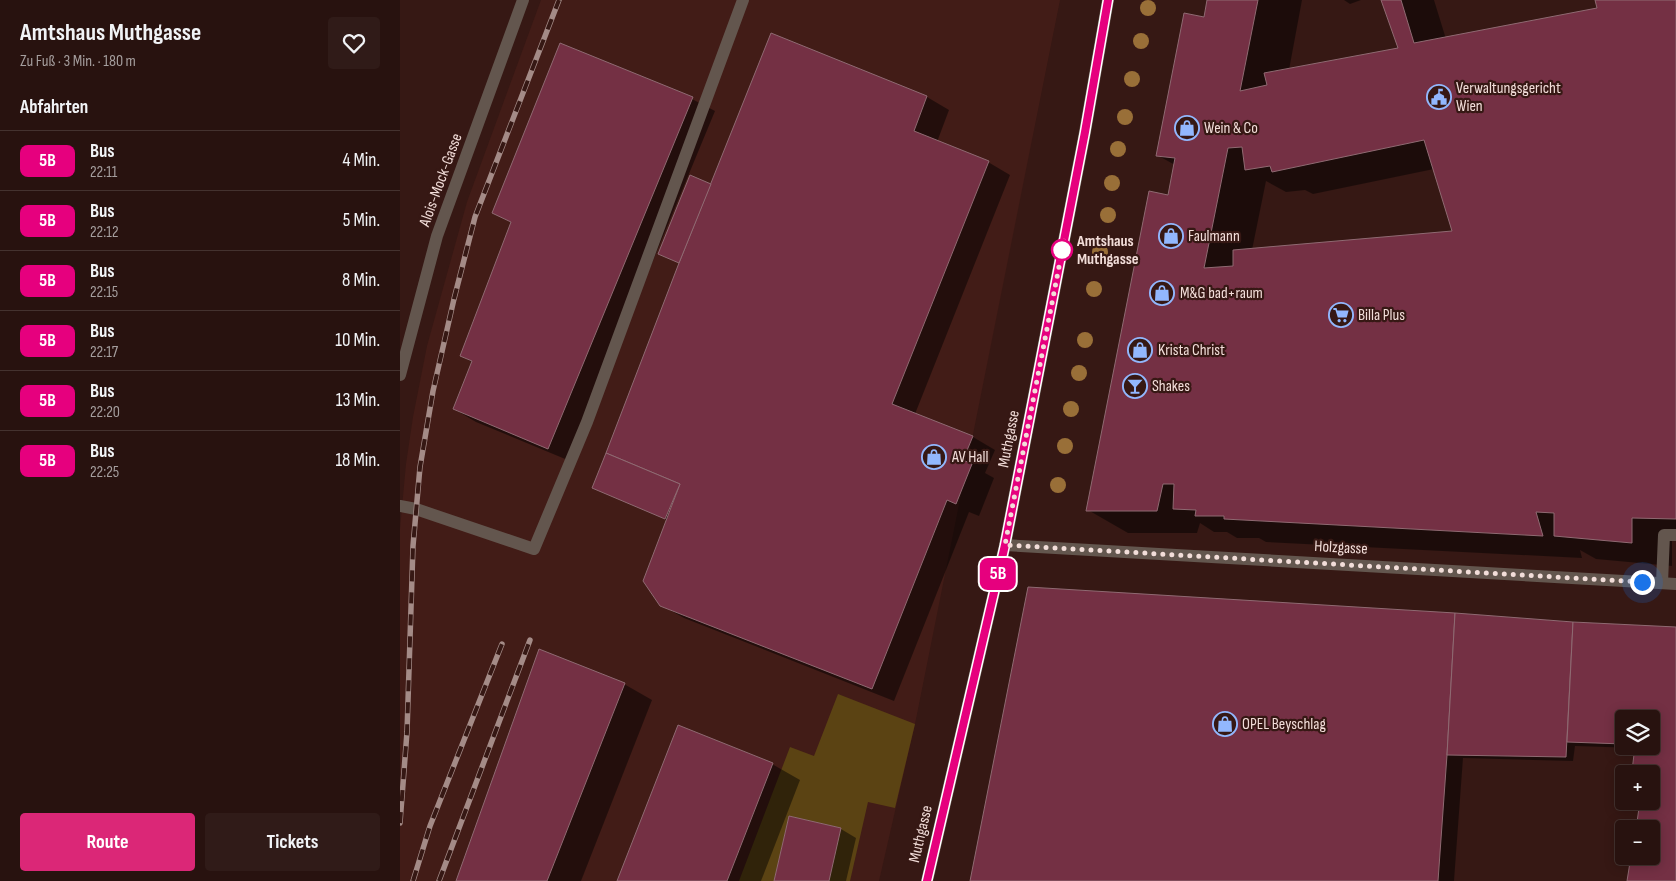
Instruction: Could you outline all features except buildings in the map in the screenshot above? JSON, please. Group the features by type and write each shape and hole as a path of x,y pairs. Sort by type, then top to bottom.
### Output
{"street":[{"name":"Alois-Mock-Gasse","path":"400,374 438,236 523,0"},
{"path":"400,506 534,549 587,422 743,0"},
{"name":"Muthgasse","path":"927,881 1005,545 1085,132 1108,0"},
{"path":"1662,583 1664,535 1676,535"},
{"name":"Holzgasse","path":"1005,545 1676,584"}],"shaded area":[{"path":"541,0 1060,0 915,724 879,881 400,881 400,529 406,464 413,417 427,346 467,202"},
{"path":"838,694 915,724 895,808 868,802 850,881 829,881 841,828 789,816 774,881 739,881 790,747 814,756"}],"railway":[{"path":"400,823 407,732 413,546 420,467 433,391 475,217 559,0"},
{"path":"439,881 530,640"},
{"path":"413,881 430,826 502,644"}],"bus line":[{"name":"5B","path":"927,881 1005,545 1085,132 1108,0"}],"place":[{"name":"Verwaltungsgericht Wien","path":"1439,97"},
{"name":"Wein & Co","path":"1187,128"},
{"name":"Faulmann","path":"1171,236"},
{"name":"Amtshaus Muthgasse","path":"1062,250"},
{"name":"M&G bad+raum","path":"1162,293"},
{"name":"Billa Plus","path":"1341,315"},
{"name":"Krista Christ","path":"1140,350"},
{"name":"Shakes","path":"1135,386"},
{"name":"AV Hall","path":"934,457"},
{"name":"OPEL Beyschlag","path":"1225,724"}],"route":[{"path":"1062,250 1064,241 1005,545 1642,582"}]}
